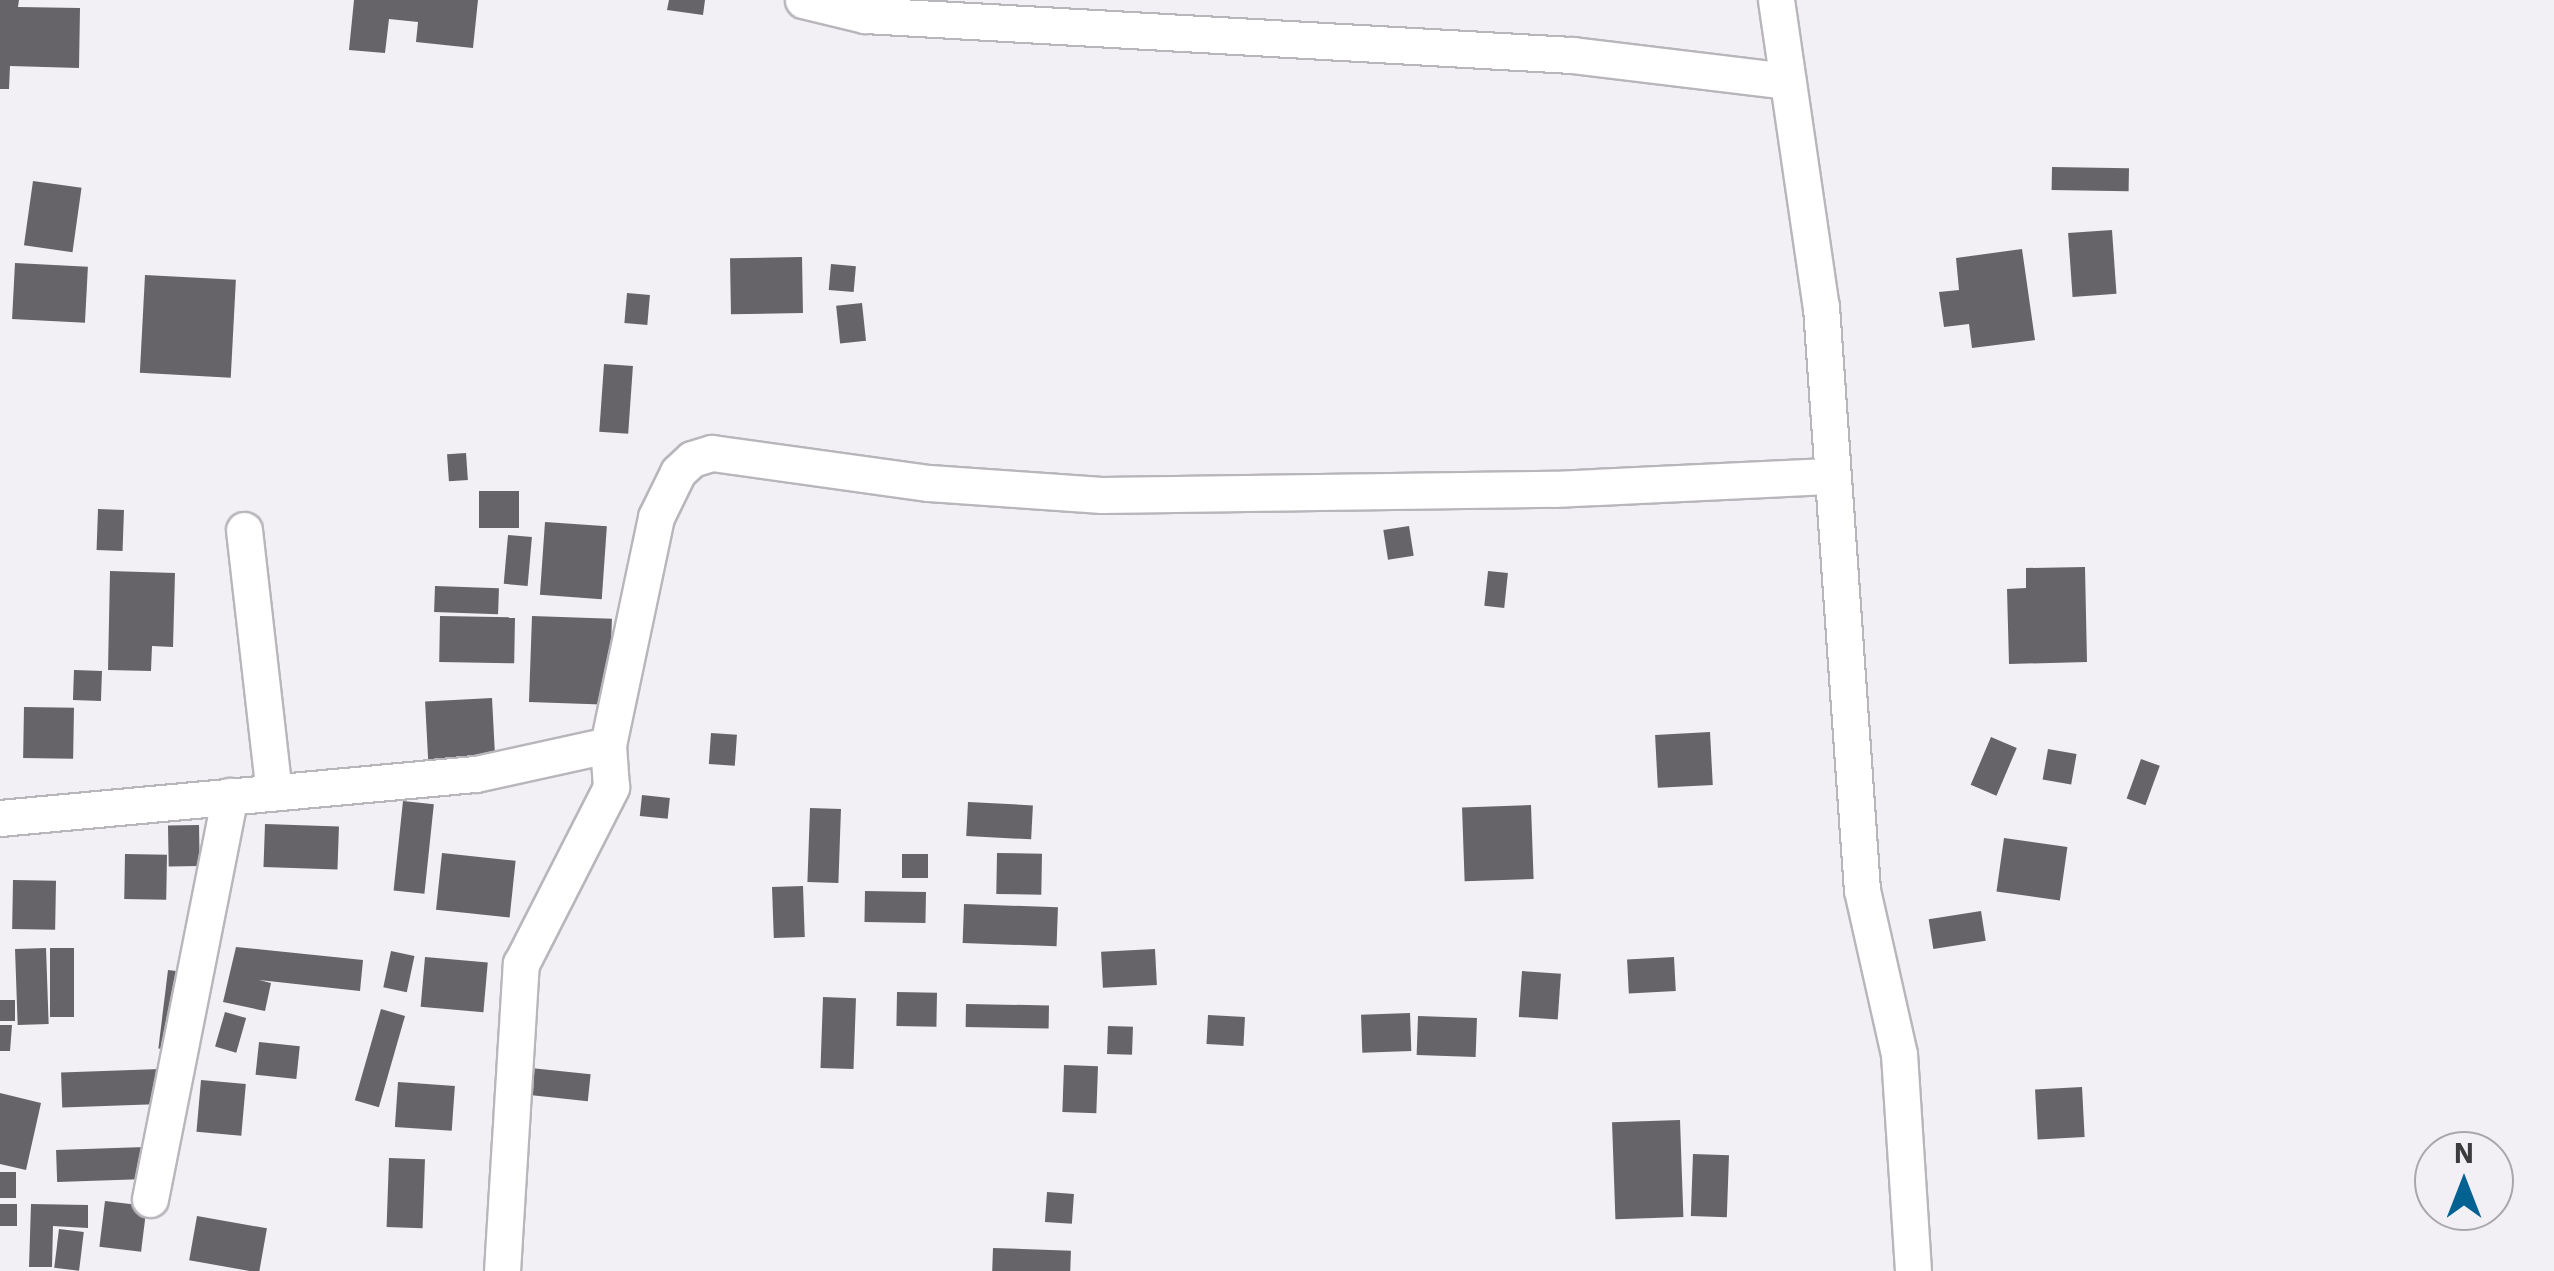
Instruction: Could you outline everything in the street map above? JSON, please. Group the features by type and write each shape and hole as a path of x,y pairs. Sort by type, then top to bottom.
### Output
{"street":[{"path":"802,0 865,15 1572,55 1787,81"},
{"path":"1776,0 1821,307 1828,476 1862,890 1899,1054 1913,1271"},
{"path":"502,1271 521,964 612,787 608,745 656,517 678,472 712,452 929,483 1102,495 1554,489 1828,476"},
{"path":"244,530 274,792"},
{"path":"0,818 476,774 608,745"},
{"path":"150,1199 230,796"}],"building":[{"path":"0,0 19,0 18,7 80,8 79,68 10,66 9,89 0,89"},
{"path":"354,0 478,0 473,48 416,42 418,22 389,19 385,53 349,50"},
{"path":"669,0 705,0 703,15 667,10"},
{"path":"2052,167 2129,168 2129,191 2052,190"},
{"path":"33,181 82,188 72,252 24,245"},
{"path":"2112,230 2116,294 2073,297 2068,233"},
{"path":"2022,249 2035,340 1972,348 1969,324 1944,327 1939,292 1959,290 1956,258"},
{"path":"802,257 803,313 731,314 730,258"},
{"path":"15,263 88,267 85,323 12,319"},
{"path":"831,264 856,266 854,292 829,290"},
{"path":"145,275 236,280 231,378 140,373"},
{"path":"627,293 650,295 647,325 624,323"},
{"path":"862,303 866,341 840,344 836,306"},
{"path":"604,364 633,366 628,434 599,432"},
{"path":"466,453 468,480 449,481 447,454"},
{"path":"479,491 519,491 519,528 479,528"},
{"path":"98,509 124,510 123,551 97,550"},
{"path":"545,522 607,526 602,599 540,595"},
{"path":"1409,526 1414,556 1388,560 1383,530"},
{"path":"508,535 532,537 528,586 504,584"},
{"path":"2085,567 2087,662 2009,664 2007,589 2026,588 2026,568"},
{"path":"110,571 175,573 173,647 152,646 151,671 108,670"},
{"path":"1488,571 1508,573 1504,608 1484,606"},
{"path":"435,586 499,588 498,614 434,612"},
{"path":"440,616 515,617 514,663 439,662"},
{"path":"532,616 612,619 609,705 529,702"},
{"path":"74,670 102,671 101,701 73,700"},
{"path":"492,698 495,764 429,767 425,702"},
{"path":"24,707 74,708 73,759 23,758"},
{"path":"1710,732 1713,785 1658,788 1655,735"},
{"path":"711,733 737,735 735,766 709,764"},
{"path":"1991,737 2017,748 1996,796 1971,785"},
{"path":"2048,749 2077,754 2071,785 2043,780"},
{"path":"2141,759 2160,766 2145,805 2127,798"},
{"path":"642,795 670,798 668,819 640,816"},
{"path":"403,801 434,804 424,894 394,891"},
{"path":"968,802 1033,805 1031,839 966,836"},
{"path":"1531,805 1534,879 1465,881 1462,807"},
{"path":"810,808 841,809 838,883 807,882"},
{"path":"265,824 339,827 337,870 263,867"},
{"path":"199,825 200,866 169,867 168,826"},
{"path":"2004,838 2067,847 2060,900 1996,891"},
{"path":"442,853 516,861 510,917 436,910"},
{"path":"997,853 1042,854 1041,895 996,894"},
{"path":"125,854 167,855 166,900 124,899"},
{"path":"902,854 928,854 928,878 902,878"},
{"path":"13,880 56,881 55,930 12,929"},
{"path":"803,886 805,937 774,938 772,887"},
{"path":"865,891 926,892 925,923 864,922"},
{"path":"964,904 1058,907 1057,946 963,943"},
{"path":"1981,911 1986,941 1933,949 1929,919"},
{"path":"236,947 363,960 360,991 259,980 271,983 265,1011 223,1002"},
{"path":"46,948 49,1024 18,1025 15,949"},
{"path":"50,948 74,948 74,1017 50,1017"},
{"path":"1155,949 1157,985 1103,988 1101,952"},
{"path":"391,951 414,956 407,992 383,987"},
{"path":"425,957 488,962 483,1012 421,1007"},
{"path":"1674,957 1676,991 1629,993 1627,959"},
{"path":"168,970 203,974 193,1053 158,1048"},
{"path":"1522,971 1561,974 1558,1020 1519,1017"},
{"path":"897,992 937,993 936,1027 896,1026"},
{"path":"823,997 856,998 854,1069 821,1068"},
{"path":"0,1000 15,1000 15,1021 0,1021"},
{"path":"966,1004 1049,1005 1049,1028 966,1027"},
{"path":"381,1009 405,1016 379,1107 355,1100"},
{"path":"225,1012 246,1018 236,1053 215,1047"},
{"path":"1410,1013 1411,1051 1362,1053 1361,1015"},
{"path":"1208,1015 1245,1017 1243,1046 1206,1044"},
{"path":"1418,1016 1477,1018 1476,1057 1417,1055"},
{"path":"0,1025 12,1025 10,1051 0,1051"},
{"path":"1108,1026 1133,1027 1132,1055 1107,1054"},
{"path":"259,1042 300,1046 296,1079 256,1075"},
{"path":"1064,1065 1098,1066 1096,1113 1062,1112"},
{"path":"521,1067 591,1074 588,1101 518,1094"},
{"path":"160,1069 161,1104 62,1107 61,1072"},
{"path":"201,1080 246,1084 241,1136 196,1132"},
{"path":"398,1082 455,1086 452,1131 395,1127"},
{"path":"2082,1087 2085,1137 2038,1139 2035,1089"},
{"path":"0,1093 41,1103 26,1170 0,1164"},
{"path":"1680,1120 1683,1217 1615,1219 1612,1122"},
{"path":"145,1147 146,1179 57,1182 56,1150"},
{"path":"1693,1154 1729,1155 1727,1217 1691,1216"},
{"path":"389,1158 425,1159 423,1228 387,1227"},
{"path":"0,1172 16,1172 16,1198 0,1198"},
{"path":"1047,1192 1074,1194 1072,1224 1045,1222"},
{"path":"105,1201 147,1206 141,1252 99,1247"},
{"path":"0,1204 17,1204 17,1226 0,1226"},
{"path":"31,1204 88,1205 88,1228 53,1226 52,1267 29,1267"},
{"path":"197,1216 267,1228 259,1271 189,1260"},
{"path":"59,1229 84,1232 79,1271 54,1268"},
{"path":"993,1248 1071,1251 1070,1271 992,1271"}]}
